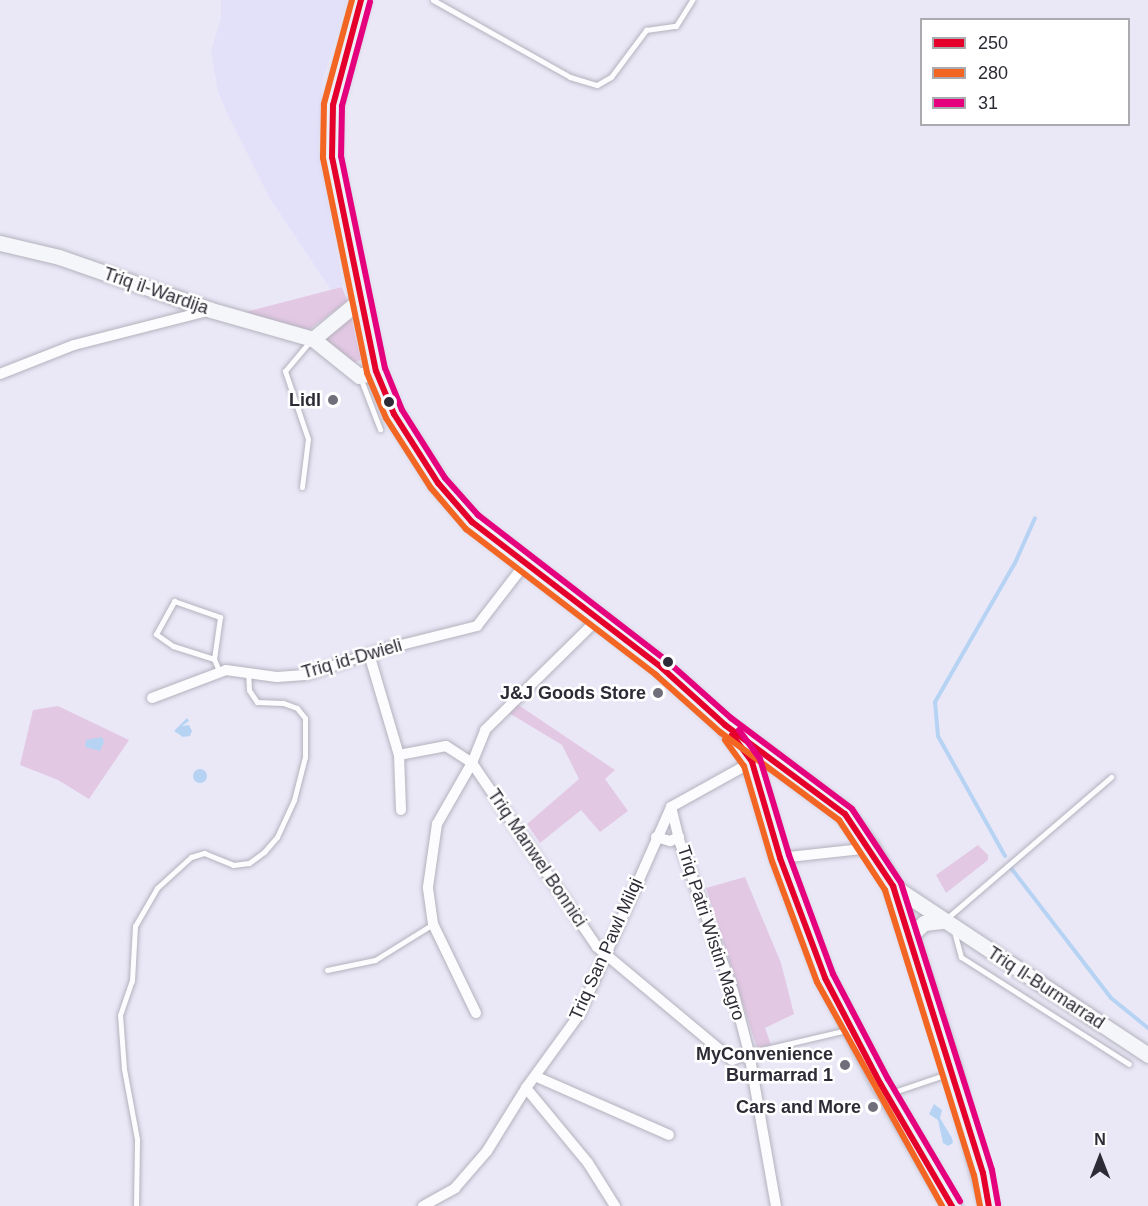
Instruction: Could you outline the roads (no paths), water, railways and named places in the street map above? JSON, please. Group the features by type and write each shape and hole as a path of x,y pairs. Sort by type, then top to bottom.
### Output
{"main road":[{"path":"361,0 337,88 331,130 337,190 360,300 367,373 438,483 472,522 598,619 725,725 845,814 870,848 893,886 953,1072 989,1206"},
{"path":"725,725 752,762 780,858 825,978 887,1095 952,1206"}],"street":[{"name":"Triq il-Wardija","path":"0,243 59,257 211,310 313,339 367,373"},
{"path":"313,339 360,300"},
{"path":"0,374 74,345 211,310"},
{"name":"Triq id-Dwieli","path":"152,698 219,671 281,677 305,675 369,654 477,626 525,564"},
{"path":"476,1013 433,924 428,887 436,824 472,763 485,730 598,619"},
{"path":"369,654 399,755 401,810"},
{"name":"Triq Manwel Bonnici","path":"399,755 446,746 472,763 597,947 732,1060 749,1053"},
{"path":"671,807 752,762"},
{"name":"Triq Patri Wistin Magro","path":"671,807 679,837 733,991 749,1053 776,1206"},
{"name":"Triq San Pawl Milqi","path":"423,1206 462,1181 487,1151 526,1088 537,1077 579,1015 671,807"},
{"name":"Triq Patri Wistin Magro","path":"656,837 670,841 679,837"},
{"path":"780,858 870,848"},
{"name":"Triq Il-Burmarrad","path":"893,886 1148,1055"},
{"path":"910,936 924,923 948,924"},
{"path":"537,1077 669,1135"},
{"path":"526,1088 588,1163 615,1206"}],"lane":[{"path":"433,0 570,77 597,85 611,77 646,30 676,26 692,0"},
{"path":"302,487 308,439 285,371 313,339"},
{"path":"367,373 380,429"},
{"path":"214,659 173,646 156,634 174,601 220,617 214,659 219,671"},
{"path":"135,1206 137,1139 124,1069 120,1015 132,981 135,926 157,888 191,857 204,853 233,865 249,863 264,852 277,837 294,800 305,757 305,718 297,708 284,703 257,702 249,690 248,672"},
{"path":"1110,777 948,924 961,957 1129,1064"},
{"path":"327,970 375,960 433,924"},
{"path":"749,1053 852,1029"},
{"path":"887,1095 953,1072"}],"waterway":[{"path":"1005,856 938,736 935,702 1015,563 1035,518"},
{"path":"1011,868 1111,998 1148,1028"}],"place":[{"name":"Lidl","path":"333,400"},
{"name":"J&J Goods Store","path":"658,693"},
{"name":"MyConvenience Burmarrad 1","path":"845,1065"},
{"name":"Cars and More","path":"873,1107"}]}
